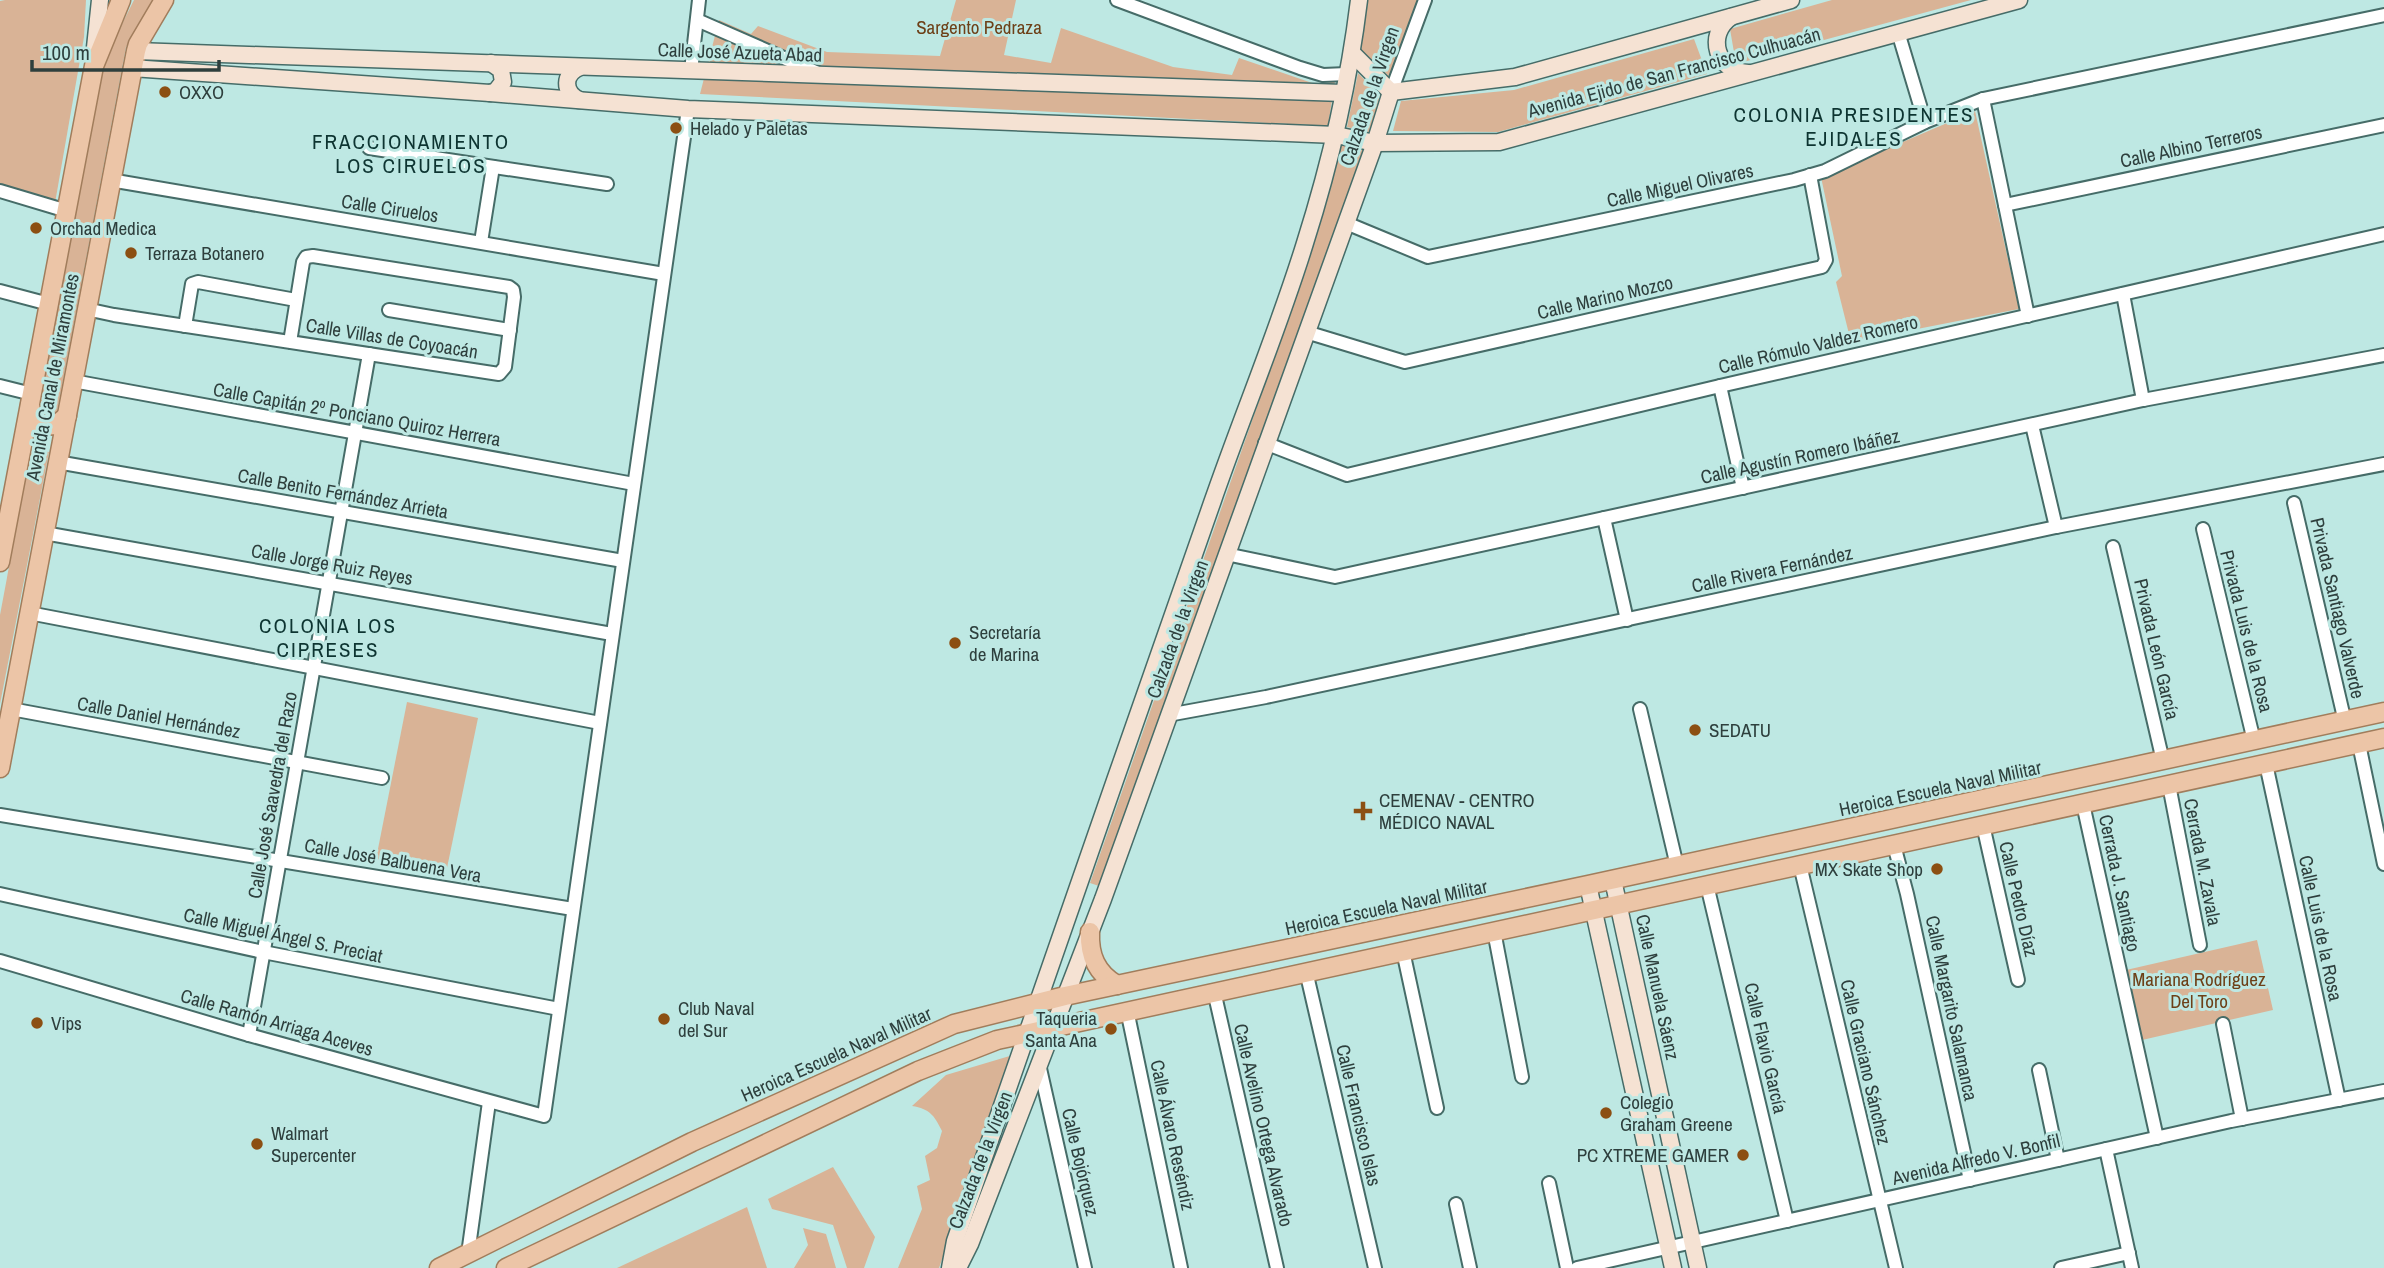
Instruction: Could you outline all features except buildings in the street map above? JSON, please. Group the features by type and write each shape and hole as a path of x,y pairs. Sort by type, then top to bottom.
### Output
{"main road":[{"name":"Avenida Canal de Miramontes","path":"0,562 6,494 22,445 94,66 121,0"},
{"name":"Avenida Canal de Miramontes","path":"0,768 134,60 138,44 164,0"},
{"path":"31,400 32,418 43,426 56,425 66,416"},
{"path":"22,445 30,436 43,434 54,440 59,456"},
{"name":"Heroica Escuela Naval Militar","path":"439,1268 692,1142 954,1024 1065,996 2384,712"},
{"path":"506,1268 918,1070 969,1049 1054,1026 2384,738"},
{"path":"1090,932 1090,949 1096,965 1117,985"},
{"path":"692,1142 707,1171"}],"street":[{"path":"94,66 100,0"},
{"path":"691,71 699,0"},
{"path":"1116,0 1300,68 1323,75 1347,74"},
{"name":"Calzada de la Virgen","path":"950,1268 955,1241 1026,1033 1236,432 1305,244 1336,135 1359,0"},
{"name":"Calzada de la Virgen","path":"958,1268 970,1244 1090,932 1425,0"},
{"name":"Avenida Ejido de San Francisco Culhuacán","path":"1391,92 1515,77 1791,0"},
{"name":"Avenida Ejido de San Francisco Culhuacán","path":"1336,135 1375,143 1499,142 2019,0"},
{"path":"1740,13 1723,24 1717,36 1717,50 1722,61 1732,69 1744,73 1757,71"},
{"name":"Calle Miguel Olivares","path":"1346,223 1428,257 1825,171 1925,122 1983,99 2384,15"},
{"path":"697,20 825,76"},
{"path":"1898,32 1925,122"},
{"path":"1352,53 1391,92"},
{"path":"134,60 688,109 1336,135"},
{"name":"Calle José Azueta Abad","path":"134,60 491,63 1343,93"},
{"path":"490,93 496,91 503,82 501,70 491,63"},
{"path":"579,100 572,97 566,83 568,76 580,67"},
{"path":"1983,99 2028,316"},
{"path":"559,1009 688,109"},
{"name":"Calle Albino Terreros","path":"2005,205 2384,125"},
{"path":"369,148 607,184"},
{"path":"481,242 493,167"},
{"name":"Calle Marino Mozco","path":"1306,332 1405,362 1822,267 1826,260 1810,175"},
{"name":"Calle Ciruelos","path":"110,180 664,274"},
{"path":"0,191 67,211"},
{"name":"Calle Rómulo Valdez Romero","path":"1265,443 1348,475 1720,386 2384,234"},
{"name":"Calle Villas de Coyoacán","path":"86,309 185,326 499,374 505,367 514,297 513,290 509,288 313,256 306,257 303,261 296,300 198,282 192,284 185,326"},
{"path":"0,291 49,304"},
{"path":"2123,294 2143,400"},
{"path":"290,342 296,300"},
{"path":"388,310 510,330"},
{"name":"Calle José Saavedra del Razo","path":"249,1035 369,354"},
{"name":"Calle Agustín Romero Ibáñez","path":"1226,554 1335,578 2143,400 2384,355"},
{"name":"Calle Capitán 2º Ponciano Quiroz Herrera","path":"73,380 634,484"},
{"path":"0,386 31,400"},
{"path":"1720,386 1744,488"},
{"path":"2032,425 2056,527"},
{"name":"Calle Benito Fernández Arrieta","path":"59,456 341,512 623,561"},
{"name":"Calle Rivera Fernández","path":"1168,715 1266,697 2056,527 2384,464"},
{"name":"Privada Santiago Valverde","path":"2294,503 2345,722"},
{"path":"1604,519 1626,620"},
{"name":"Privada Luis de la Rosa","path":"2203,529 2254,741"},
{"name":"Calle Jorge Ruiz Reyes","path":"44,533 612,634"},
{"name":"Privada León García","path":"2113,547 2163,761"},
{"path":"29,613 600,723"},
{"name":"Calle Daniel Hernández","path":"11,709 382,778"},
{"path":"1640,709 1677,866"},
{"path":"2359,744 2384,864"},
{"name":"Calle Luis de la Rosa","path":"2266,764 2339,1100"},
{"name":"Cerrada M. Zavala","path":"2169,785 2200,945"},
{"name":"Cerrada J. Santiago","path":"2083,804 2157,1138"},
{"name":"Calle José Balbuena Vera","path":"0,815 573,909"},
{"name":"Calle Pedro Díaz","path":"1983,825 2018,980"},
{"name":"Calle Margarito Salamanca","path":"1894,845 1970,1180"},
{"name":"Calle Graciano Sánchez","path":"1800,865 1896,1268"},
{"name":"Calle Manuela Sáenz","path":"1613,880 1699,1268"},
{"path":"1588,885 1672,1268"},
{"name":"Calle Flavio García","path":"1707,885 1787,1221"},
{"name":"Calle Miguel Ángel S. Preciat","path":"0,894 263,952 559,1009"},
{"path":"1494,931 1522,1077"},
{"path":"1403,951 1437,1108"},
{"name":"Calle Ramón Arriaga Aceves","path":"0,961 249,1035 544,1116 559,1009"},
{"name":"Calle Francisco Islas","path":"1306,971 1375,1268"},
{"name":"Calle Avelino Ortega Alvarado","path":"1214,991 1277,1268"},
{"name":"Calle Álvaro Reséndiz","path":"1127,1010 1181,1268"},
{"path":"2223,1024 2242,1119"},
{"name":"Calle Bojórquez","path":"1039,1063 1085,1268"},
{"path":"2039,1070 2057,1160"},
{"name":"Avenida Alfredo V. Bonfil","path":"1577,1268 2242,1119 2384,1091"},
{"path":"468,1254 489,1102"},
{"path":"2106,1149 2132,1268"},
{"path":"1549,1183 1567,1268"},
{"path":"1456,1204 1470,1268"},
{"path":"2061,1268 2129,1253"}],"green space":[{"path":"86,0 84,37 55,203 0,187 0,1"},
{"path":"134,0 153,0 126,47 57,412 39,409 103,62"},
{"name":"Sargento Pedraza","path":"956,0 1016,0 1004,55 1051,63 1061,28 1173,67 1232,75 1239,58 1318,85 1335,81 1328,126 700,94 719,20 751,34 758,26 827,52 940,56"},
{"path":"1368,0 1419,0 1391,78 1361,50"},
{"path":"1832,0 1971,0 1736,64 1730,29"},
{"path":"1694,39 1707,74 1498,132 1393,131 1401,101 1514,90"},
{"path":"1358,73 1380,96 1370,133 1347,127"},
{"path":"1975,111 2019,309 1851,342 1836,282 1842,276 1821,177"},
{"path":"1341,145 1365,149 1099,886 1090,883 1314,244"},
{"path":"31,449 49,452 0,704 0,615"},
{"path":"407,702 478,718 447,868 376,859"},
{"name":"Mariana Rodríguez Del Toro","path":"2257,940 2273,1010 2142,1040 2126,970"},
{"path":"1013,1055 939,1268 898,1268 922,1209 917,1186 930,1180 925,1156 937,1148 942,1131 931,1114 912,1106 946,1075"},
{"path":"833,1167 875,1237 864,1268 847,1268 833,1225 772,1209 768,1199"},
{"path":"747,1207 767,1268 617,1268"},
{"path":"803,1228 826,1234 836,1268 794,1268 808,1245"}],"place":[{"name":"OXXO","path":"165,92"},
{"name":"Helado y Paletas","path":"676,128"},
{"name":"Orchad Medica","path":"36,228"},
{"name":"Terraza Botanero","path":"131,253"},
{"name":"Secretaría de Marina","path":"955,643"},
{"name":"SEDATU","path":"1695,730"},
{"name":"CEMENAV - CENTRO MÉDICO NAVAL","path":"1363,811"},
{"name":"MX Skate Shop","path":"1937,869"},
{"name":"Club Naval del Sur","path":"664,1019"},
{"name":"Vips","path":"37,1023"},
{"name":"Taqueria Santa Ana","path":"1111,1029"},
{"name":"Colegio Graham Greene","path":"1606,1113"},
{"name":"Walmart Supercenter","path":"257,1144"},
{"name":"PC XTREME GAMER","path":"1743,1155"}],"district":[{"name":"COLONIA PRESIDENTES EJIDALES","path":"1854,127"},
{"name":"FRACCIONAMIENTO LOS CIRUELOS","path":"411,154"},
{"name":"COLONIA LOS CIPRESES","path":"328,638"}]}
